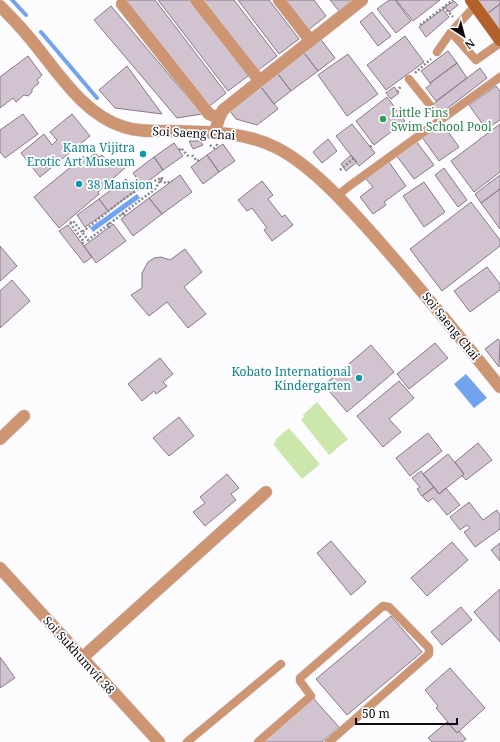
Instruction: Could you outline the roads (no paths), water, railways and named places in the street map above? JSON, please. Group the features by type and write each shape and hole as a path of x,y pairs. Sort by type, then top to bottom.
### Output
{"street":[{"path":"196,0 260,80"},
{"path":"279,0 310,40"},
{"path":"215,132 218,118 223,110 362,0"},
{"path":"473,3 500,41"},
{"path":"122,4 209,114 218,118"},
{"name":"Soi Saeng Chai","path":"0,6 27,34 63,80 91,109 124,127 148,131 215,132 254,138 289,155 337,196 430,299 500,387"},
{"path":"0,438 24,416"},
{"path":"82,658 266,492"},
{"name":"Soi Sukhumvit 38","path":"0,568 159,742"}],"lane":[{"path":"437,52 473,3"},
{"path":"451,32 476,60 500,41"},
{"path":"337,196 500,77"},
{"path":"409,79 430,105"},
{"path":"258,742 312,696 300,681 300,678 383,606 389,607 429,648 429,654 329,742"},
{"path":"187,742 281,664"}],"water":[{"path":"137,194 140,198 93,232 90,228"},
{"path":"466,374 487,398 474,408 454,384"}],"waterway":[{"path":"12,0 26,15"},
{"path":"41,32 97,98"}],"place":[{"name":"Little Fins Swim School Pool","path":"383,119"},
{"name":"Kama Vijitra Erotic Art Museum","path":"143,154"},
{"name":"38 Mansion","path":"79,184"},
{"name":"Kobato International Kindergarten","path":"359,378"}]}
